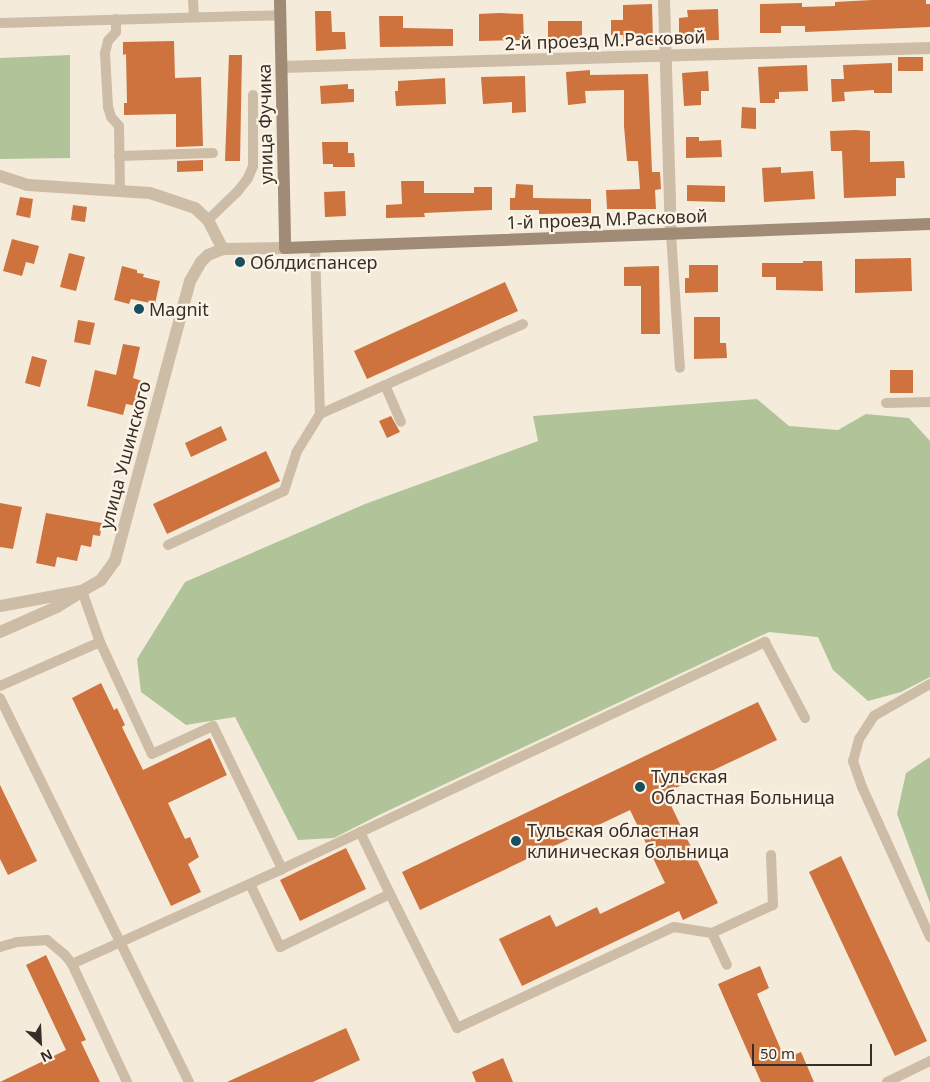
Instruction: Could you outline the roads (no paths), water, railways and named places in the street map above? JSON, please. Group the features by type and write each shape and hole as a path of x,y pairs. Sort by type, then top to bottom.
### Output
{"street":[{"name":"улица Фучика","path":"280,0 284,248"},
{"path":"664,0 671,234"},
{"name":"2-й проезд М.Расковой","path":"282,67 930,48"},
{"path":"0,176 28,185 150,193 195,208 208,220 223,249"},
{"name":"1-й проезд М.Расковой","path":"284,248 930,224"},
{"name":"улица Ушинского","path":"0,606 82,591 101,580 114,561 190,281 200,262 208,255 223,249 284,248"},
{"path":"0,632 57,607 82,591"}],"lane":[{"path":"193,0 194,17"},
{"path":"0,23 280,15"},
{"path":"116,19 116,32 108,41 105,53 108,107 111,117 119,126 120,191"},
{"path":"208,220 238,191 248,178 253,166 253,95"},
{"path":"120,156 214,153"},
{"path":"671,234 680,368"},
{"path":"168,545 284,491 296,453 320,414 315,247"},
{"path":"320,414 523,324"},
{"path":"385,385 401,422"},
{"path":"886,403 930,402"},
{"path":"82,591 100,642 152,754 213,726 282,869"},
{"path":"0,686 100,642"},
{"path":"72,964 250,884 765,642 806,718"},
{"path":"930,684 874,716 858,739 854,760 862,787 930,937"},
{"path":"0,698 3,711 122,941 189,1082"},
{"path":"360,832 458,1028 674,927 712,933 773,905 771,855"},
{"path":"250,884 280,947 390,894"},
{"path":"712,933 727,965"},
{"path":"0,947 17,942 47,940 72,964 127,1082"},
{"path":"886,1082 930,1062"}],"place":[{"name":"Облдиспансер","path":"240,262"},
{"name":"Magnit","path":"139,309"},
{"name":"Тульская Областная Больница","path":"640,787"},
{"name":"Тульская областная клиническая больница","path":"516,841"}]}
